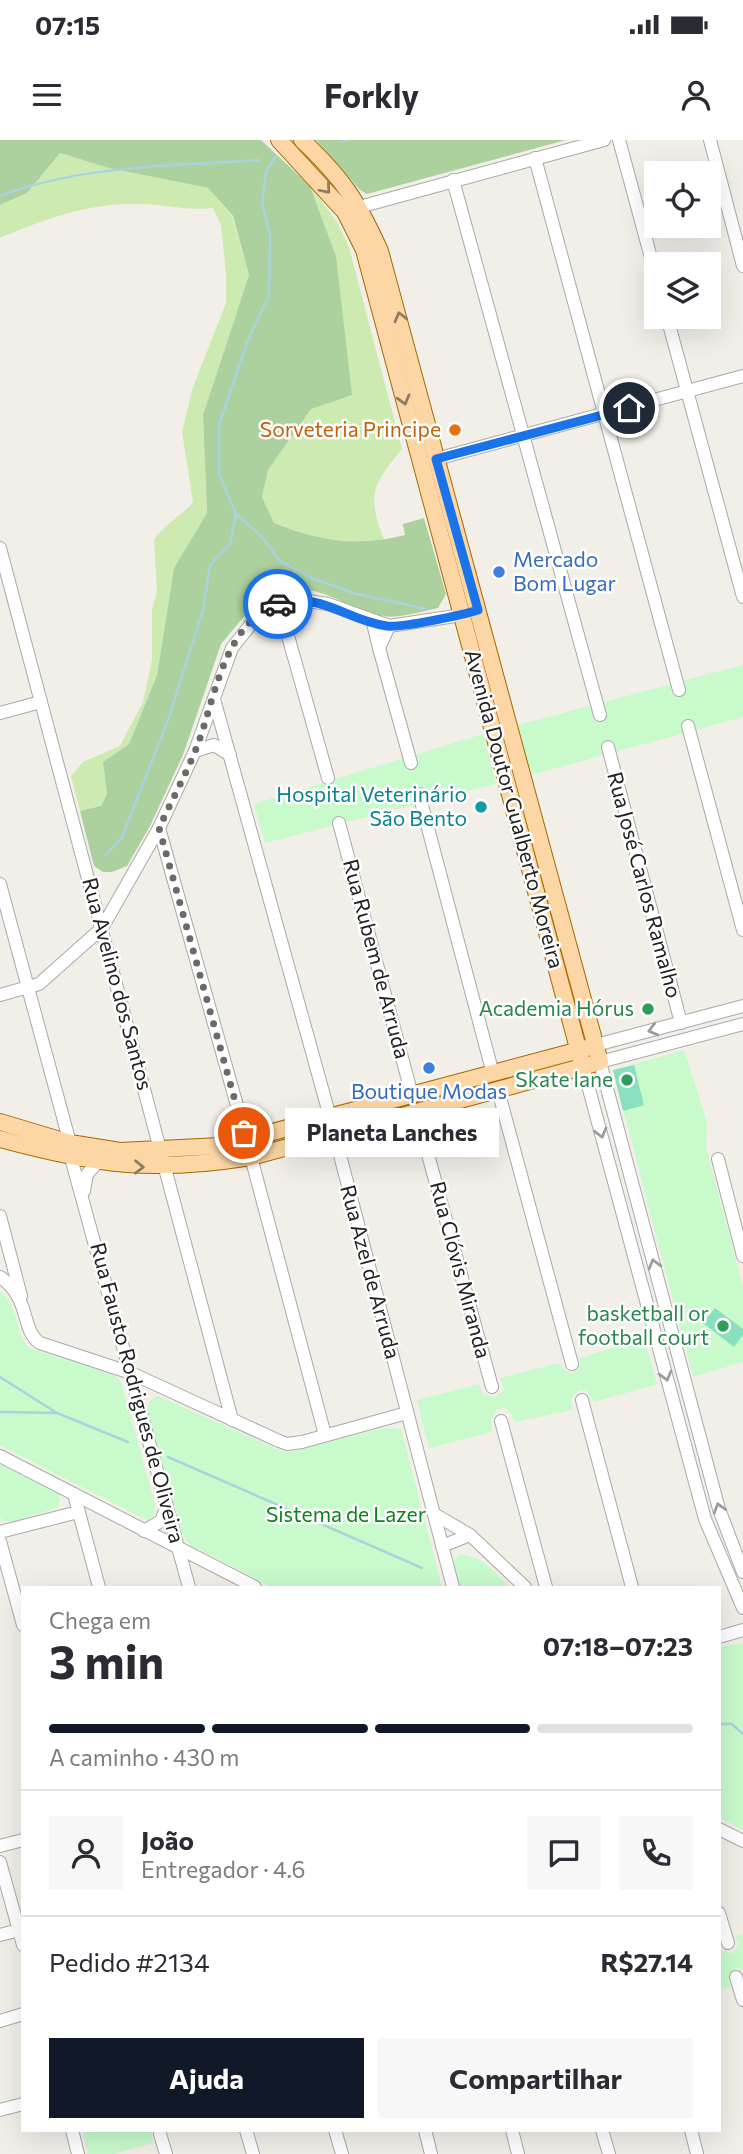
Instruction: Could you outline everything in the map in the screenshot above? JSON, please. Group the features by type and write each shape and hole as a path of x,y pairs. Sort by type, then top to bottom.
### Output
{"main road":[{"name":"Avenida Doutor Gualberto Moreira","path":"279,140 352,208"},
{"name":"Avenida Doutor Gualberto Moreira","path":"302,140 330,167 352,208 429,461 600,1062"},
{"name":"Avenida Doutor Gualberto Moreira","path":"470,612 583,1067"},
{"path":"0,1122 53,1138 71,1150 98,1162 251,1157 334,1134 494,1074 596,1045"},
{"path":"1,1139 71,1150 120,1151 164,1159 330,1117 498,1090 600,1062"},
{"path":"494,1074 498,1090"}],"street":[{"path":"352,208 604,140"},
{"path":"619,140 649,252"},
{"path":"709,140 743,266"},
{"path":"535,158 678,690"},
{"path":"453,180 600,715"},
{"path":"670,329 743,597"},
{"path":"429,461 743,376"},
{"name":"Rua Avelino dos Santos","path":"0,548 232,1420"},
{"path":"0,995 27,988 49,976 102,928 159,828 195,751 225,664 239,638 260,613 279,604 301,600 320,602 373,623 388,626 470,612"},
{"path":"279,604 328,778"},
{"path":"373,623 411,763"},
{"path":"379,648 388,626"},
{"name":"Rua Azel de Arruda","path":"214,699 330,1117 453,1586"},
{"path":"0,713 41,702"},
{"path":"688,726 743,930"},
{"path":"195,751 214,745 230,755"},
{"name":"Rua José Carlos Ramalho","path":"608,747 681,1023"},
{"path":"419,794 494,1074"},
{"name":"Rua Rubem de Arruda","path":"339,823 414,1103"},
{"path":"159,828 247,1140"},
{"name":"Rua Fausto Rodrigues de Oliveira","path":"0,884 190,1586"},
{"path":"596,1045 743,1006"},
{"path":"600,1062 743,1024"},
{"name":"Avenida Doutor Gualberto Moreira","path":"600,1062 719,1508 742,1565"},
{"name":"Avenida Doutor Gualberto Moreira","path":"583,1067 691,1469 724,1567 743,1608"},
{"path":"498,1090 572,1364"},
{"name":"Rua Clóvis Miranda","path":"414,1103 492,1387"},
{"path":"53,1138 61,1115"},
{"path":"251,1157 325,1435"},
{"path":"718,1159 743,1255"},
{"path":"84,1198 85,1181 98,1162"},
{"path":"0,1216 34,1339 131,1373 287,1444 407,1413"},
{"path":"0,1277 22,1299"},
{"path":"582,1400 632,1586"},
{"path":"501,1422 544,1586"},
{"path":"0,1456 253,1586"},
{"path":"74,1494 99,1586"},
{"path":"144,1531 161,1521 167,1506"},
{"path":"82,1525 105,1511"},
{"path":"0,1532 78,1512"},
{"path":"434,1514 470,1535 524,1586"},
{"path":"442,1546 470,1535"},
{"path":"0,1541 21,1618"},
{"path":"526,1586 536,1568 538,1558"},
{"path":"191,1586 198,1573 211,1565"},
{"path":"724,1567 742,1565"},
{"path":"721,1636 743,1630"},
{"path":"721,1830 743,1841"},
{"path":"0,1846 21,1841"},
{"path":"0,1862 21,1938"},
{"path":"721,1920 728,1943"},
{"path":"0,1935 19,1930"},
{"path":"736,1977 743,2000"},
{"path":"0,2021 21,2015"},
{"path":"0,2109 21,2104"},
{"path":"72,2132 78,2154"},
{"path":"247,2132 253,2154"},
{"path":"336,2132 342,2154"},
{"path":"426,2132 431,2154"},
{"path":"513,2132 519,2154"},
{"path":"603,2132 609,2154"},
{"path":"692,2132 697,2154"},
{"path":"160,2134 166,2154"}],"green space":[{"path":"0,140 261,140 310,186 336,256 352,395 311,409 268,470 262,497 274,523 323,538 355,541 388,539 405,535 403,524 424,518 446,594 438,608 387,617 366,612 317,592 291,591 277,595 272,576 261,574 253,582 256,602 221,644 183,755 149,828 127,866 112,872 103,872 94,866 80,811 101,806 107,794 103,762 129,744 157,675 174,568 207,513 203,415 249,275 233,216 208,188 109,168 60,153 27,193 0,205"},
{"path":"316,140 566,140 367,194 360,190"},
{"path":"60,153 109,168 208,188 232,216 249,275 203,415 207,513 174,568 157,675 129,744 103,762 107,794 101,806 80,811 71,776 83,762 120,746 143,702 152,660 152,610 157,591 154,540 193,502 182,432 193,387 226,303 226,275 221,225 213,208 143,204 105,206 52,218 0,238 0,205 27,193"},
{"path":"310,186 337,222 349,247 402,449 384,472 375,491 375,512 384,540 328,539 274,523 262,497 268,470 311,409 336,256"},
{"path":"743,665 743,717 531,775 518,725"},
{"path":"483,734 496,784 265,843 254,804"},
{"path":"684,1050 707,1122 706,1147 743,1287 743,1362 693,1377 613,1070"},
{"name":"Skate lane","path":"634,1065 644,1105 623,1111 613,1070"},
{"path":"0,1291 11,1305 29,1348 112,1374 121,1382 155,1505 155,1512 148,1521 0,1445"},
{"name":"basketball or football court","path":"715,1308 743,1329 743,1335 734,1347 703,1323"},
{"name":"Sistema de Lazer","path":"644,1338 657,1384 594,1402 587,1391 579,1390 571,1399 572,1410 515,1422 511,1413 504,1408 497,1410 491,1420 492,1432 429,1448 417,1400 479,1384 483,1395 495,1397 504,1390 500,1378 559,1363 564,1370 573,1374 580,1366 580,1358"},
{"name":"Sistema de Lazer","path":"158,1396 286,1453 384,1428 401,1429 442,1586 269,1586 189,1544 183,1535 148,1412 149,1401"},
{"path":"0,1464 59,1494 59,1507 13,1522 3,1521 0,1517"},
{"name":"Sistema de Lazer","path":"459,1554 475,1558 508,1586 460,1586 454,1560"},
{"path":"743,1643 743,1830 721,1818 721,1647"},
{"path":"743,1934 743,1970 736,1968 728,1979 731,1987 721,1990 721,1950 732,1954 739,1945 736,1936"},
{"path":"82,2132 151,2132 153,2143 114,2154 88,2154"}],"waterway":[{"path":"343,141 347,140"},
{"path":"106,855 122,837 168,720 203,610 210,565 230,544 236,514 219,474 219,425 249,337 269,296 270,234 262,204 266,172 275,157"},
{"path":"0,196 63,178 95,173 259,160"},
{"path":"237,515 262,537 280,561 312,578 353,593 426,609"},
{"path":"0,1377 57,1413 128,1442"},
{"path":"0,1412 56,1413"},
{"path":"168,1457 422,1568"},
{"path":"721,1724 732,1724 743,1734"}],"way so far":[{"path":"244,1133 159,828 195,751 232,648 253,619 278,604"}],"place":[{"name":"Sorveteria Principe","path":"455,430"},
{"name":"Mercado Bom Lugar","path":"499,572"},
{"name":"Hospital Veterinário São Bento","path":"481,807"},
{"name":"Academia Hórus","path":"648,1009"},
{"name":"Boutique Modas","path":"429,1068"},
{"name":"Skate lane","path":"627,1080"},
{"name":"Planeta Lanches","path":"244,1133"},
{"name":"basketball or football court","path":"723,1326"}],"route":[{"path":"278,604 290,600 310,600 373,623 392,626 478,610 436,459 629,408"}]}
